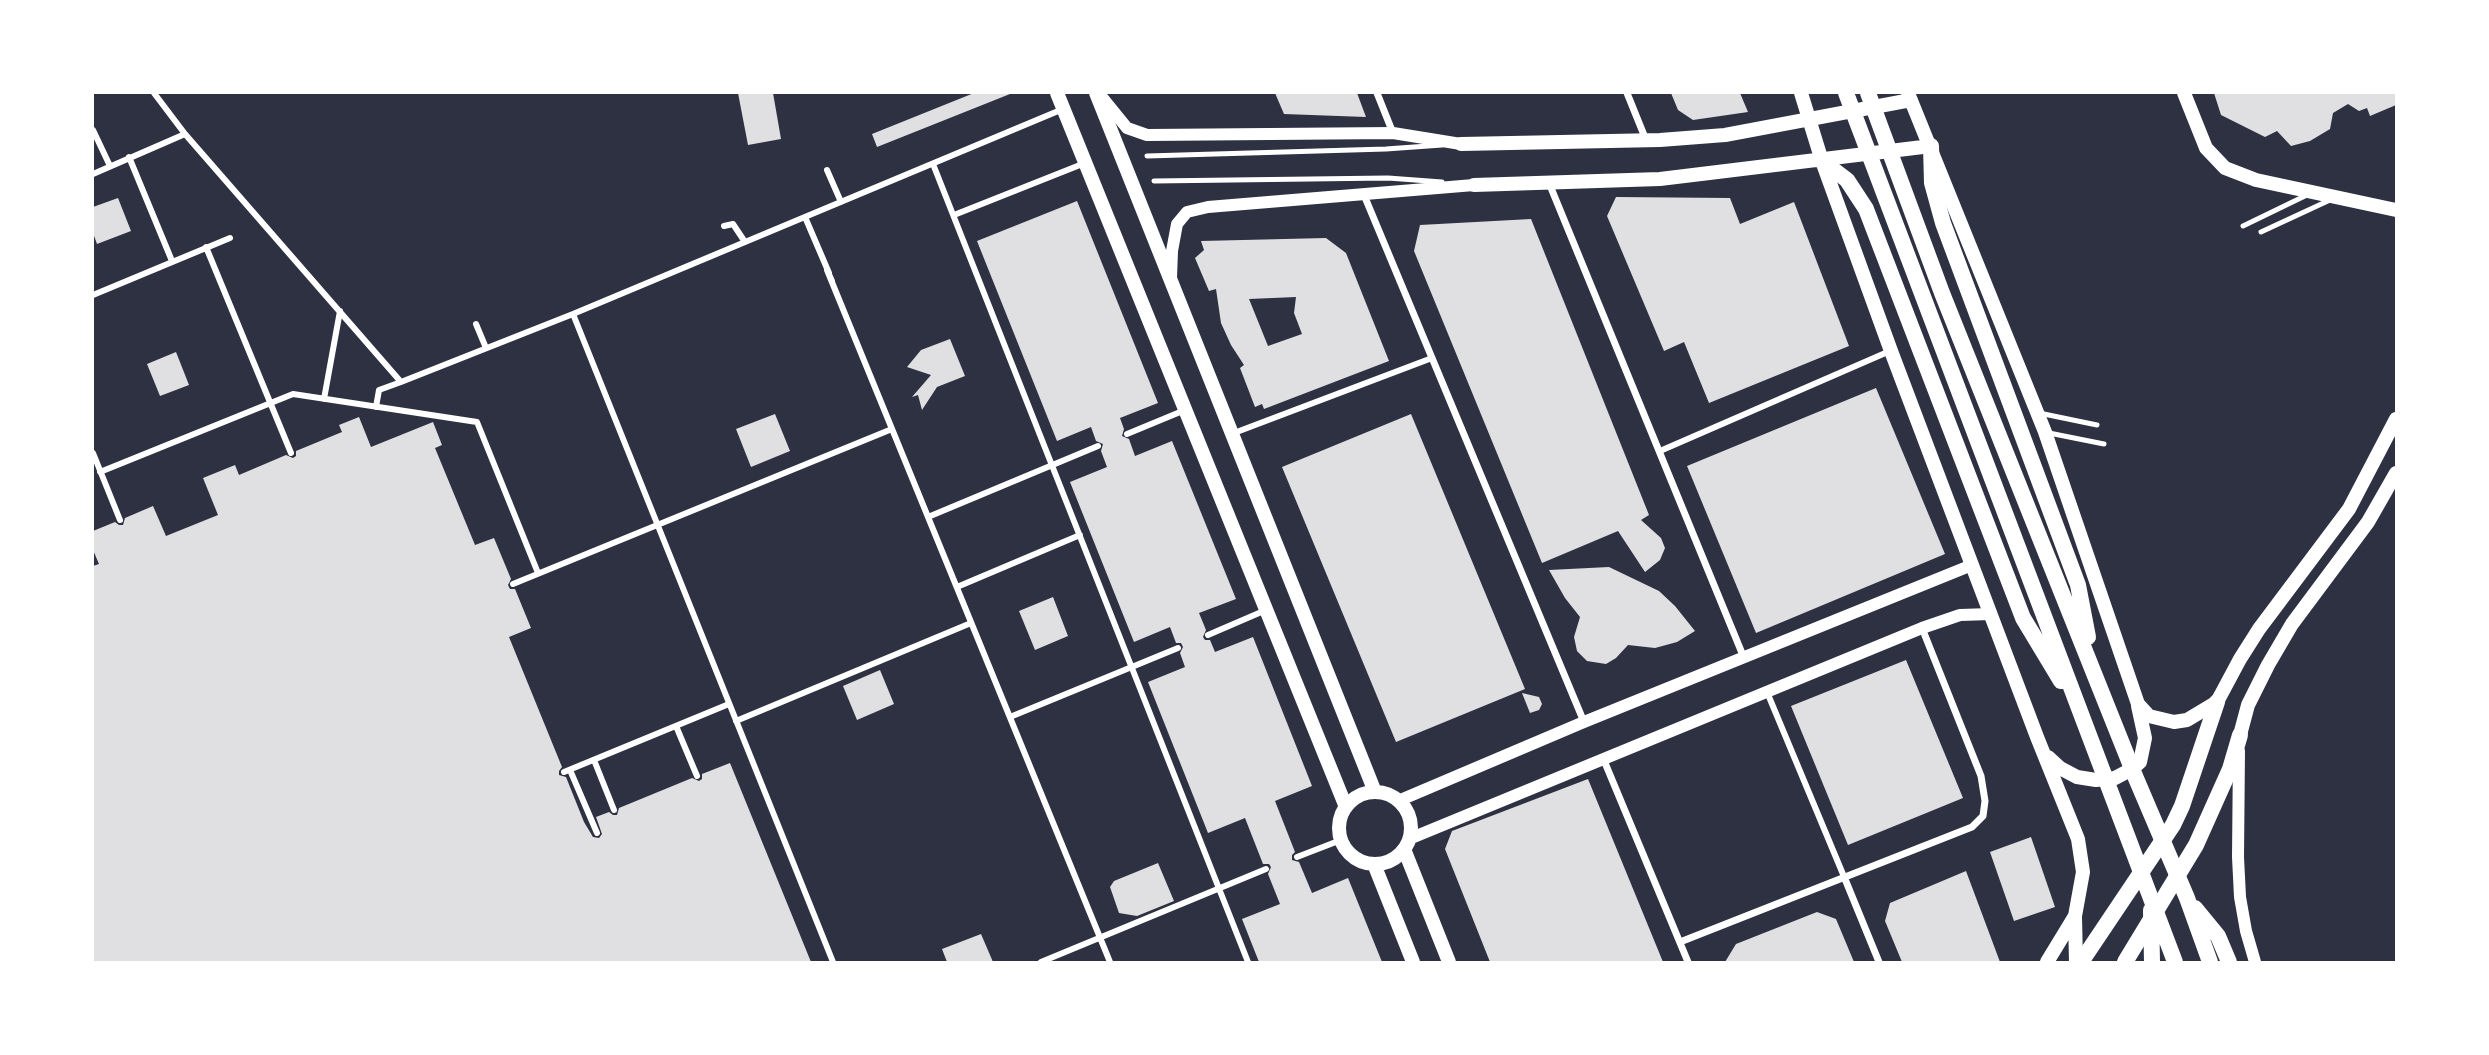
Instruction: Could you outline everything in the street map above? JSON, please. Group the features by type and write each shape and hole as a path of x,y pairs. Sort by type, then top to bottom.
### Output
{"main road":[{"path":"1057,93 1346,807"},
{"path":"1097,93 1375,792"},
{"path":"1801,93 1822,161 1891,351 2078,839 2084,872 2075,916 2079,962"},
{"path":"1846,93 2175,962"},
{"path":"1868,93 1942,293 2094,674 2187,898 2210,962"},
{"path":"2185,93 2206,148 2225,168 2256,180 2396,210"},
{"path":"1461,144 1646,140 1725,135 1910,96 2038,412 2138,704 2146,738 2140,762 2132,769 2115,778 2096,780 2077,777 2060,768 2046,754 2037,737"},
{"path":"1931,146 1932,183 1943,223 2078,585 2094,674"},
{"path":"1474,185 1660,179 1931,146"},
{"path":"1822,161 1847,180 1866,209 2023,618 2082,714"},
{"path":"2079,962 2173,825 2217,702 2240,659 2259,629 2349,509 2396,419"},
{"path":"2125,962 2196,845 2230,769 2248,705 2267,665 2292,624 2368,522 2396,473"},
{"path":"2138,704 2149,716 2174,722 2187,720 2217,702"},
{"path":"1407,844 1396,857 1385,863 1374,864 1354,857 1341,841 1341,817 1346,807 1354,799 1375,792 1391,796 1408,814 1410,822 1407,844 1449,962"},
{"path":"1374,864 1413,962"},
{"path":"2150,897 2152,962"},
{"path":"2187,898 2218,936 2229,962"},
{"path":"2047,962 2075,916"},
{"path":"2133,962 2139,942"}],"street":[{"path":"154,93 185,134 401,382"},
{"path":"1097,93 1127,128 1146,135 1394,132 1461,144"},
{"path":"1377,93 1394,132"},
{"path":"1627,93 1646,140"},
{"path":"376,407 379,390 573,314 1063,109"},
{"path":"93,130 110,166"},
{"path":"93,174 185,134"},
{"path":"129,157 172,261"},
{"path":"954,215 1085,163"},
{"path":"933,164 1248,962"},
{"path":"828,170 841,202"},
{"path":"1549,183 1744,658"},
{"path":"1171,282 1172,251 1177,224 1188,212 1208,207 1474,185"},
{"path":"1364,195 1584,722"},
{"path":"805,217 1110,962"},
{"path":"724,226 733,224 745,242"},
{"path":"93,295 230,238"},
{"path":"206,247 291,453"},
{"path":"324,398 340,311"},
{"path":"573,314 833,962"},
{"path":"476,324 485,348"},
{"path":"1660,451 1891,351"},
{"path":"1232,434 1432,358"},
{"path":"100,472 293,394 477,422 538,573"},
{"path":"1126,434 1185,410"},
{"path":"513,584 892,429"},
{"path":"928,517 1098,446"},
{"path":"93,453 120,520"},
{"path":"957,587 1080,535"},
{"path":"1398,801 1584,722 1972,565"},
{"path":"1208,635 1266,610"},
{"path":"1407,844 1603,758 1922,628 1960,615 1991,614"},
{"path":"736,720 971,622"},
{"path":"1680,942 1972,827 1983,816 1985,801 1980,776 1922,628"},
{"path":"1010,717 1178,648"},
{"path":"1767,692 1879,962"},
{"path":"597,833 567,771 729,704"},
{"path":"676,726 697,776"},
{"path":"2240,735 2240,897 2255,962"},
{"path":"1603,758 1688,962"},
{"path":"594,760 614,810"},
{"path":"1297,857 1341,841"},
{"path":"1041,962 1266,869"}],"lane":[{"path":"1147,156 1386,149 1461,144"},
{"path":"1154,181 1388,178 1474,185"},
{"path":"2242,226 2312,192"},
{"path":"2261,232 2336,197"},
{"path":"2038,412 2097,425"},
{"path":"2045,432 2104,444"}],"building":[{"path":"738,93 773,93 781,139 748,145"},
{"path":"974,93 1010,94 877,147 872,134"},
{"path":"1275,93 1357,93 1366,117 1284,114"},
{"path":"1671,93 1740,93 1748,112 1693,120 1678,110"},
{"path":"2214,93 2396,93 2396,105 2370,116 2367,108 2359,111 2348,104 2333,113 2330,129 2310,141 2291,146 2277,131 2265,137 2221,115"},
{"path":"1616,197 1730,198 1740,224 1794,202 1849,346 1709,403 1684,342 1664,351 1607,216"},
{"path":"118,198 131,231 97,244 93,233 93,207"},
{"path":"1077,201 1158,403 1120,418 1124,429 1122,436 1129,439 1135,456 1172,441 1236,599 1199,613 1206,630 1203,637 1210,640 1215,652 1253,637 1312,786 1275,801 1295,852 1292,860 1299,862 1312,893 1348,878 1382,962 1259,962 1242,919 1280,904 1268,874 1271,867 1269,864 1263,864 1245,818 1208,833 1148,682 1185,667 1180,653 1183,647 1181,643 1176,643 1170,627 1134,642 1070,482 1107,467 1101,451 1103,444 1096,441 1091,427 1057,441 977,241"},
{"path":"1531,219 1649,515 1641,520 1661,538 1665,548 1660,560 1645,572 1618,531 1542,563 1414,251 1420,225"},
{"path":"1326,238 1346,253 1389,361 1264,409 1262,404 1255,407 1240,368 1244,365 1221,323 1216,289 1209,291 1195,258 1204,250 1201,241","holes":["1296,297 1294,313 1302,334 1268,346 1249,299"]},
{"path":"950,339 965,376 937,387 922,410 918,395 912,397 931,375 907,367 921,350"},
{"path":"176,352 189,385 160,396 147,364"},
{"path":"1876,388 1945,554 1756,633 1687,466"},
{"path":"775,414 790,451 751,467 736,429"},
{"path":"1411,414 1525,689 1396,742 1282,467"},
{"path":"359,417 371,447 433,422 442,445 435,448 475,545 494,538 511,579 508,585 510,589 515,589 531,628 509,637 562,767 559,775 566,777 593,837 599,838 602,834 596,817 609,812 617,815 619,808 692,778 699,781 702,774 730,763 811,962 93,962 93,566 99,564 93,550 93,531 115,522 123,525 125,518 153,506 166,536 218,515 203,478 235,465 239,475 286,455 293,458 296,451 342,432 339,425"},
{"path":"1609,567 1659,591 1695,631 1677,642 1655,648 1628,645 1606,664 1587,661 1577,651 1574,637 1580,617 1549,570"},
{"path":"1053,597 1068,636 1035,650 1019,611"},
{"path":"1906,660 1963,798 1848,845 1791,706"},
{"path":"880,670 894,704 857,720 843,686"},
{"path":"1522,693 1539,697 1542,704 1539,710 1530,713"},
{"path":"1588,779 1663,962 1490,962 1445,849 1452,831"},
{"path":"2031,837 2055,907 2014,921 1990,852"},
{"path":"1158,863 1174,901 1137,916 1119,913 1110,887 1114,881"},
{"path":"1966,871 2000,962 1902,962 1885,921 1890,903"},
{"path":"1817,912 1836,919 1854,962 1725,962 1736,944"},
{"path":"981,934 993,962 947,962 942,949"}]}
